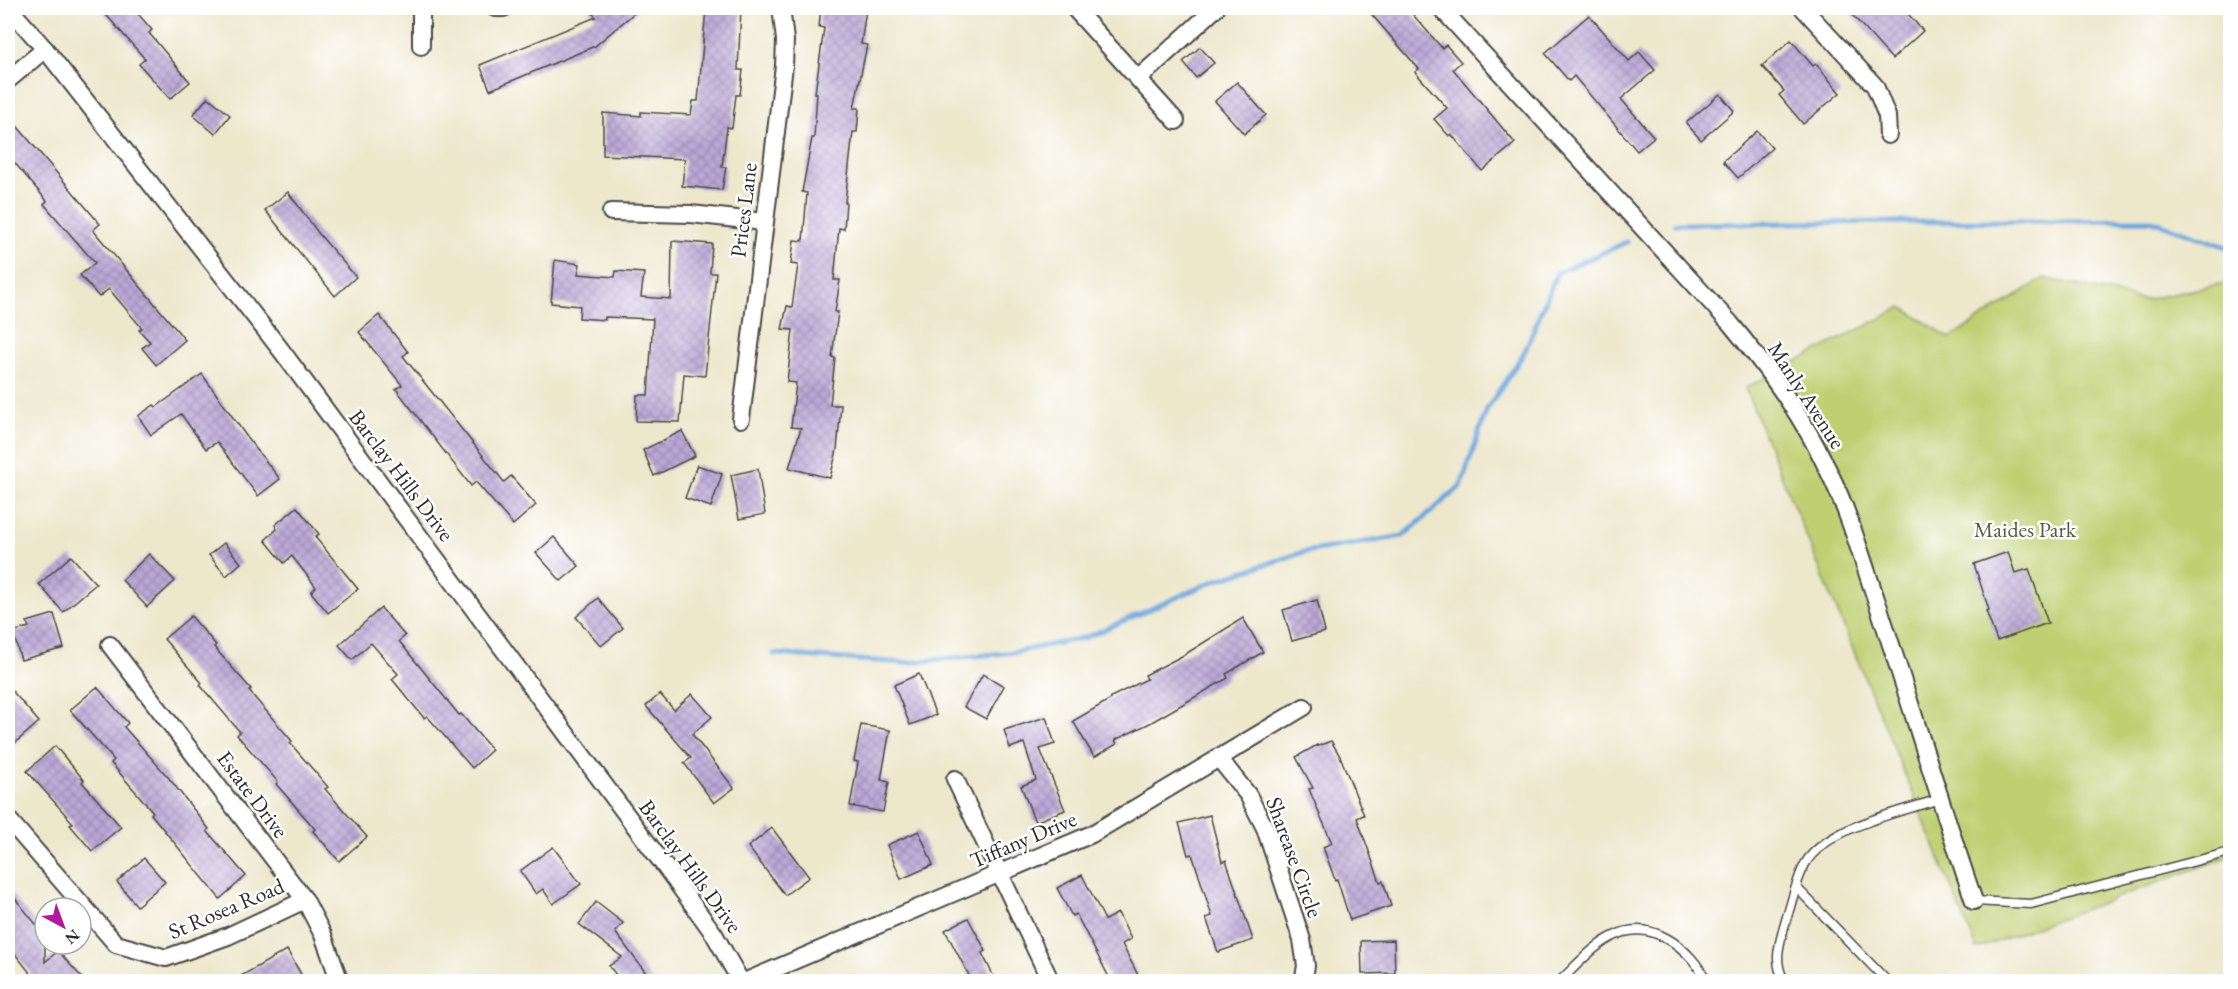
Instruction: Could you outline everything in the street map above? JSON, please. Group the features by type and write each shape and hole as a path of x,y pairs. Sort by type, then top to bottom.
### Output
{"street":[{"name":"Barclay Hills Drive","path":"9,8 45,49 288,360 672,876 714,934 742,981"},
{"path":"421,8 421,46"},
{"path":"495,8 504,8"},
{"name":"Prices Lane","path":"741,419 784,66 785,40 781,8"},
{"path":"1074,8 1176,121"},
{"path":"1139,78 1216,8"},
{"name":"Manly Avenue","path":"1441,8 1730,323 1762,362 1793,406 1830,473 1842,501 1974,900"},
{"path":"1803,8 1875,86 1887,116 1888,135"},
{"path":"8,80 45,49"},
{"path":"611,212 691,214 764,222"},
{"name":"Estate Drive","path":"110,645 305,900 323,935 340,981"},
{"name":"Tiffany Drive","path":"742,981 1092,834 1304,707"},
{"name":"Sharease Circle","path":"1218,757 1248,795 1265,828 1302,940 1306,966 1303,981"},
{"path":"955,779 1051,981"},
{"name":"St Rosea Road","path":"8,819 116,944 166,958 228,936 305,900"}],"lane":[{"path":"1785,981 1777,963 1778,949 1796,887 1811,854 1835,836 1939,799"},
{"path":"1974,900 2031,904 2230,852"},
{"path":"1796,887 1888,981"},
{"path":"1559,981 1604,942 1627,931 1641,930 1654,932 1681,948 1694,961 1707,981"}],"green space":[{"name":"Maides Park","path":"2044,278 2144,300 2230,282 2230,856 1977,949 1745,388 1902,307 1950,338"}],"building":[{"path":"100,8 133,8 152,30 149,33 190,82 170,99 139,64 145,59"},
{"path":"588,8 640,8 595,46 490,90 480,65 596,17"},
{"path":"706,8 741,8 738,70 743,70 740,95 736,95 732,128 727,127 722,167 726,167 722,190 682,186 685,159 603,155 603,113 641,116 641,112 691,115 693,101 698,101"},
{"path":"821,8 866,9 861,44 867,45 854,108 859,108 857,132 853,132 844,229 839,228 834,280 840,280 835,312 838,312 832,357 835,358 830,405 841,405 837,450 830,478 789,468 801,428 791,427 796,383 787,382 793,330 782,329 787,306 792,307 798,265 791,264 794,240 803,241 807,193 802,192 812,138 814,138 817,93 815,93 824,28 819,27"},
{"path":"1366,8 1407,8 1442,48 1446,45 1461,62 1453,69 1515,143 1482,171 1451,134 1449,136 1434,119 1447,108 1415,72 1419,69"},
{"path":"1846,8 1903,8 1923,31 1892,59"},
{"path":"1589,15 1629,61 1639,52 1655,70 1621,99 1654,137 1637,151 1574,76 1569,81 1545,53"},
{"path":"1791,40 1813,66 1816,64 1840,93 1803,124 1779,95 1784,91 1762,66"},
{"path":"1200,47 1214,63 1196,78 1183,62"},
{"path":"1237,82 1266,115 1244,134 1215,101"},
{"path":"1720,94 1734,111 1701,140 1686,123"},
{"path":"208,97 230,115 215,134 193,115"},
{"path":"17,126 100,224 93,230 185,340 156,365 142,348 150,342 139,330 142,328 109,289 99,297 80,275 95,263 44,204 47,201 8,155 8,134"},
{"path":"1757,131 1772,148 1738,178 1723,161"},
{"path":"288,192 319,234 356,277 335,296 265,210"},
{"path":"672,241 712,244 710,273 716,273 705,376 684,374 680,422 636,421 637,395 648,395 653,319 579,318 580,306 551,303 555,260 580,264 578,274 615,277 616,271 644,273 641,297 671,299"},
{"path":"379,315 408,352 403,356 504,482 511,476 536,505 513,525 476,482 471,486 396,389 402,385 359,332"},
{"path":"202,374 280,479 258,496 217,442 206,449 181,414 151,435 138,416 154,405 156,407"},
{"path":"682,431 695,456 654,476 643,450"},
{"path":"697,465 722,474 711,507 685,498"},
{"path":"758,469 765,514 739,519 731,475"},
{"path":"297,507 319,534 315,537 358,589 328,613 311,592 316,587 292,556 284,563 265,540 277,529 275,525"},
{"path":"554,537 579,566 561,581 536,553"},
{"path":"224,543 241,563 226,576 209,555"},
{"path":"2008,552 2015,573 2029,569 2048,623 1997,641 1986,611 1989,610 1974,564"},
{"path":"149,554 175,581 147,607 122,580"},
{"path":"71,556 96,584 63,612 39,584"},
{"path":"598,598 623,628 601,646 576,617"},
{"path":"1317,600 1325,632 1292,641 1283,610"},
{"path":"381,608 405,636 399,641 459,715 461,714 492,750 472,768 427,716 424,718 392,679 398,674 371,643 352,660 339,645"},
{"path":"54,614 64,648 21,660 13,632 29,627 27,622"},
{"path":"191,616 216,645 214,647 251,689 249,691 292,741 290,743 328,787 325,789 367,837 339,861 276,784 278,782 237,735 240,732 200,685 202,683 164,639"},
{"path":"1243,618 1263,652 1226,674 1228,678 1150,723 1115,740 1117,744 1094,757 1073,721 1111,697 1147,679 1145,675 1184,655"},
{"path":"919,674 936,715 910,725 894,685"},
{"path":"983,674 1004,686 986,719 964,707"},
{"path":"8,686 39,722 8,749"},
{"path":"97,687 128,723 124,727 168,777 209,829 207,831 246,876 220,899 151,814 153,812 111,763 114,760 70,710"},
{"path":"660,694 674,710 692,694 712,717 692,734 734,788 714,803 684,763 691,758 646,706"},
{"path":"1046,717 1055,744 1040,749 1065,810 1035,822 1021,786 1036,780 1024,743 1010,748 1004,730"},
{"path":"861,725 890,730 881,780 889,782 883,812 850,806 858,762 854,761"},
{"path":"1331,741 1340,756 1364,815 1357,818 1391,906 1350,920 1337,879 1335,880 1323,847 1332,843 1309,789 1313,788 1296,757 1317,745"},
{"path":"55,746 84,780 82,782 121,827 92,851 70,825 73,823 27,771"},
{"path":"1210,815 1222,862 1226,860 1253,940 1218,952 1206,918 1212,916 1192,854 1188,855 1179,823"},
{"path":"772,828 809,877 785,895 748,847"},
{"path":"919,831 933,865 901,879 887,845"},
{"path":"553,847 581,884 553,904 543,889 536,894 520,871"},
{"path":"144,858 165,882 137,906 117,882"},
{"path":"1082,875 1105,920 1118,913 1131,939 1122,944 1141,981 1111,981 1076,914 1072,916 1057,888"},
{"path":"8,890 33,920 33,956 45,956 45,962 52,956 62,956 85,981 22,981 31,974 8,945"},
{"path":"596,902 623,923 615,932 652,981 621,981 609,966 622,957 579,924"},
{"path":"968,918 986,951 982,953 996,981 972,981 945,930"},
{"path":"1394,940 1395,973 1362,974 1361,941"},
{"path":"287,950 305,981 232,981"}],"waterway":[{"path":"1675,224 2149,220 2230,248"},
{"path":"774,654 904,663 1016,652 1087,637 1214,581 1304,552 1403,536 1461,486 1487,409 1524,353 1557,273 1627,242"}]}
